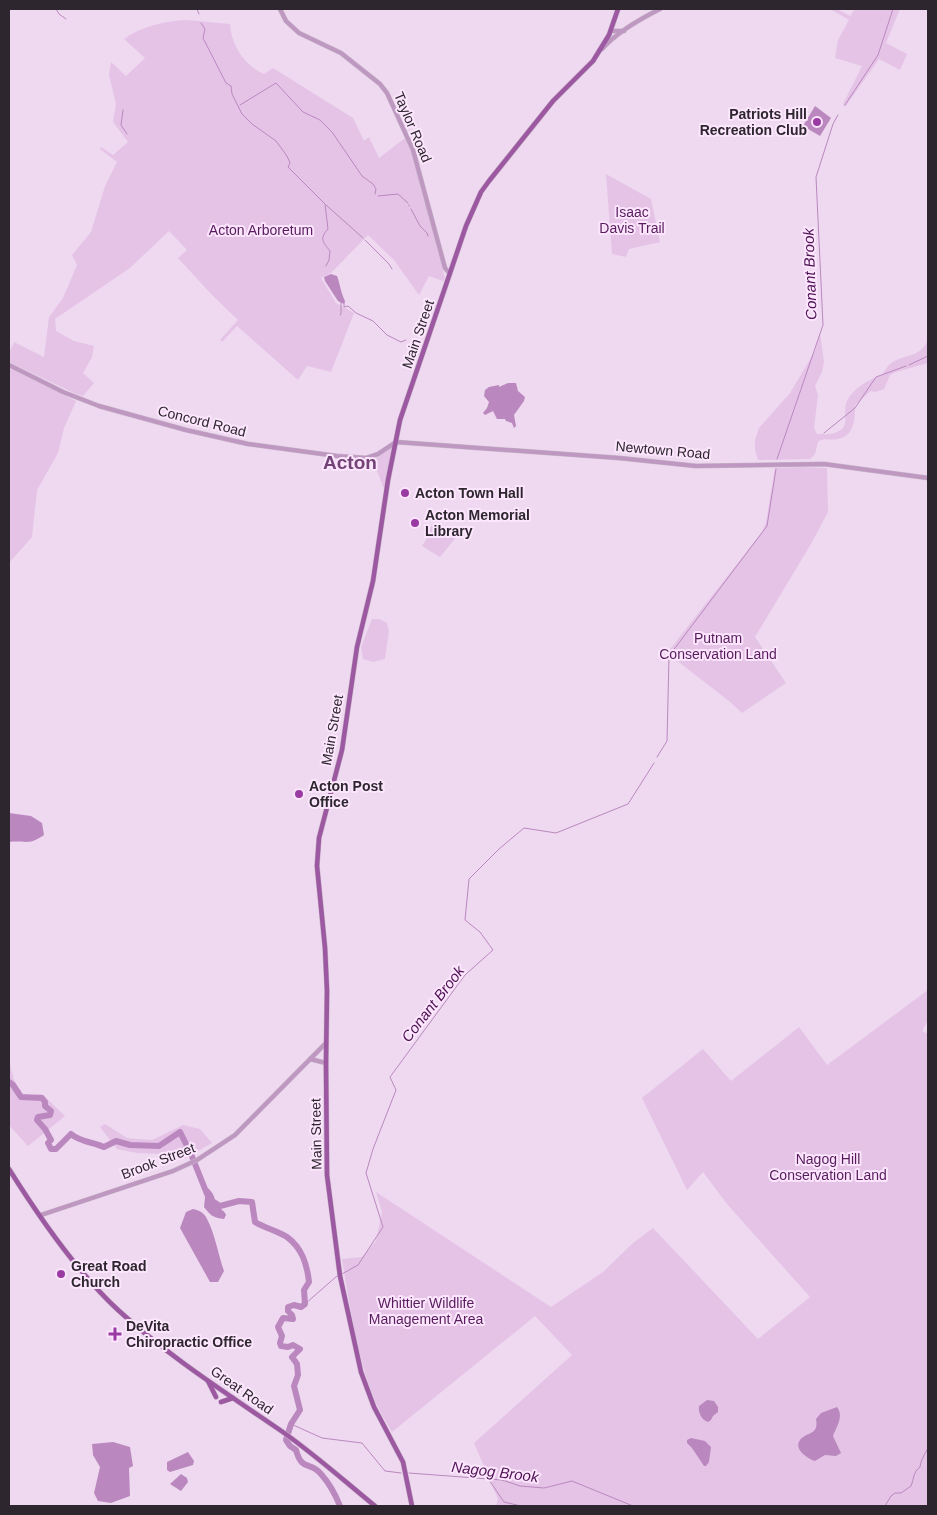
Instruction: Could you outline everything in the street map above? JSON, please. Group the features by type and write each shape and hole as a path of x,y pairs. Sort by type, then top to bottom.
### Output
{"main road":[{"name":"Main Street","path":"412,1506 403,1462 374,1407 361,1372 340,1276 327,1175 327,991 325,948 316,866 318,844 342,750 357,647 373,581 388,481 400,420 466,226 481,192 553,101 584,71 602,49 618,9"},
{"name":"Great Road","path":"9,1169 40,1215 84,1274 118,1310 168,1352 290,1437 375,1506"},
{"path":"207,1380 216,1398"},
{"path":"221,1402 233,1398"}],"street":[{"name":"Taylor Road","path":"280,9 288,24 299,33 341,53 380,84 387,93 413,150 446,268 450,274"},
{"path":"602,49 624,31 660,9"},
{"path":"610,33 624,31"},
{"path":"610,33 616,37"},
{"name":"Concord Road","path":"9,364 86,402 186,430 248,444 360,458 372,456 396,442"},
{"name":"Newtown Road","path":"396,442 619,458 696,466 824,464 928,478"},
{"name":"Brook Street","path":"40,1215 191,1164 234,1135 326,1043"},
{"path":"310,1059 326,1063"}],"green space":[{"path":"833,9 837,9 850,16 855,9 900,9 886,43 907,54 900,70 879,59 845,107 843,104 862,66 835,58 838,40 849,20"},
{"name":"Acton Arboretum","path":"187,20 230,24 236,47 251,66 264,74 273,68 353,118 364,141 369,137 379,158 405,138 411,149 445,278 443,281 429,276 419,295 394,260 368,235 331,273 321,278 336,303 354,313 331,372 307,366 298,380 237,326 222,342 220,340 238,320 178,258 187,250 169,231 130,268 55,319 56,331 74,341 94,346 92,357 83,373 94,383 83,396 76,394 11,363 9,358 10,352 14,342 44,357 49,317 63,298 77,265 72,255 91,232 105,186 117,162 100,149 101,147 113,155 128,142 113,122 116,104 109,75 111,62 126,76 145,58 124,39 131,34 154,25"},
{"name":"Isaac Davis Trail","path":"606,174 651,199 660,242 629,249 626,257 612,254"},
{"path":"820,333 824,362 822,372 815,386 818,395 814,428 817,434 833,434 841,430 845,424 845,408 851,394 866,382 882,375 894,361 920,351 928,340 928,363 890,375 884,389 875,392 871,391 855,405 853,426 848,434 838,439 818,442 815,454 810,459 758,460 755,440 759,428 790,393 815,351"},
{"path":"9,368 76,401 64,428 58,453 37,490 32,537 9,563"},
{"path":"394,444 386,487 383,487 378,473 367,461 387,451"},
{"name":"Putnam Conservation Land","path":"775,468 827,468 828,512 755,637 786,683 742,713 667,653 762,532 766,522"},
{"path":"431,526 458,535 440,557 422,546 428,537"},
{"path":"372,619 379,619 387,623 389,631 385,659 373,662 363,659 361,647"},
{"path":"928,990 928,1020 922,1031 928,1034 928,1506 496,1506 498,1499 474,1443 572,1355 535,1316 392,1432 375,1401 361,1359 342,1259 362,1257 376,1241 382,1212 376,1192 551,1307 603,1272 633,1243 653,1228 758,1339 810,1297 727,1204 703,1172 687,1190 642,1098 703,1049 731,1081 799,1027 827,1065"},
{"path":"9,1061 14,1080 24,1096 42,1094 65,1116 28,1146 9,1125"},
{"path":"105,1124 127,1138 152,1140 183,1125 200,1129 212,1143 184,1159 162,1154 137,1153 117,1149 100,1127"}],"shaded area":[{"name":"Patriots Hill Recreation Club","path":"815,106 831,118 820,136 803,126"},
{"path":"331,274 337,276 345,301 344,304 338,301 325,281 324,277"},
{"path":"508,383 516,383 518,391 525,397 514,415 516,426 514,428 512,423 505,419 497,419 493,411 485,415 483,413 489,402 484,396 485,390 489,387 499,385 499,387"},
{"path":"9,813 31,816 42,823 44,835 30,842 9,842"},
{"path":"208,1188 218,1206 225,1213 224,1219 212,1216 204,1207 206,1189"},
{"path":"193,1209 205,1215 212,1230 224,1271 218,1282 210,1282 180,1228 186,1212"},
{"path":"707,1400 714,1401 718,1407 718,1412 708,1422 702,1418 699,1409 699,1406"},
{"path":"837,1407 840,1417 833,1436 841,1453 836,1456 825,1455 815,1461 812,1460 802,1453 798,1443 803,1437 814,1431 816,1419 821,1413"},
{"path":"691,1438 705,1441 711,1447 709,1462 706,1466 704,1466 687,1443 687,1440"},
{"path":"113,1442 130,1447 133,1466 129,1468 130,1496 111,1503 98,1501 94,1493 100,1467 93,1455 92,1444"},
{"path":"188,1452 194,1461 193,1465 170,1472 167,1470 167,1462"},
{"path":"181,1474 187,1478 188,1482 181,1491 170,1484"}],"waterway":[{"path":"56,9 66,19"},
{"path":"197,9 199,14"},
{"name":"Conant Brook","path":"845,105 878,55 893,9"},
{"path":"201,23 205,29 203,38 226,83 231,86 232,94 242,114 252,124 276,141 287,156 290,163 288,167 325,204 328,229 323,240 330,251 326,266"},
{"path":"240,105 276,83 303,112 320,120 332,132 362,176 373,184 376,189 375,194"},
{"path":"123,110 121,125 127,134"},
{"name":"Conant Brook","path":"777,459 823,325 816,177 833,124 838,115"},
{"path":"378,196 398,194 408,203"},
{"path":"326,205 363,238"},
{"path":"411,209 428,236"},
{"path":"365,240 392,269"},
{"path":"340,315 341,302"},
{"path":"344,302 344,307 348,306 356,313 373,321 387,335 401,342 406,340"},
{"path":"909,365 928,356"},
{"path":"824,433 855,408 876,377 906,366"},
{"name":"Conant Brook","path":"657,757 667,741 669,656 767,526 776,469"},
{"name":"Conant Brook","path":"342,1274 358,1265 383,1227 366,1173 373,1149 396,1090 390,1077 465,975 493,950 480,932 465,920 469,879 499,849 524,828 556,833 628,804 654,763"},
{"path":"9,1082 21,1097 42,1098 45,1106 51,1111 50,1115 38,1117 37,1120 51,1140 48,1143 51,1149 56,1149 71,1134 78,1139 104,1147 116,1141 130,1145 159,1146 180,1132 209,1199 220,1206 239,1201 252,1202 255,1222 287,1237 300,1251 307,1269 309,1282 304,1290 305,1304 301,1307 294,1305 288,1307 288,1311 293,1319 283,1318 278,1327 282,1336 281,1346 288,1347 293,1345 300,1349 292,1357 297,1364 298,1375 294,1386 300,1410 291,1424 286,1440 296,1450 301,1461 317,1470 324,1478 340,1506"},
{"name":"Conant Brook","path":"305,1304 337,1276"},
{"name":"Nagog Brook","path":"291,1424 322,1438 362,1443 385,1471 401,1473"},
{"path":"885,1506 891,1496 895,1493 901,1493 911,1486 915,1473 920,1467 928,1447"},
{"name":"Nagog Brook","path":"409,1473 502,1480 520,1486 544,1488 572,1481 633,1506"},
{"path":"489,1480 504,1502 521,1506"}],"place":[{"name":"Patriots Hill Recreation Club","path":"817,122"},
{"name":"Acton Town Hall","path":"405,493"},
{"name":"Acton Memorial Library","path":"415,523"},
{"name":"Acton Post Office","path":"299,794"},
{"name":"Great Road Church","path":"61,1274"},
{"name":"DeVita Chiropractic Office","path":"115,1334"}],"district":[{"name":"Acton","path":"350,462"}],"park label":[{"name":"Nagog Hill Conservation Land","path":"828,1168"},
{"name":"Whittier Wildlife Management Area","path":"426,1312"}]}
